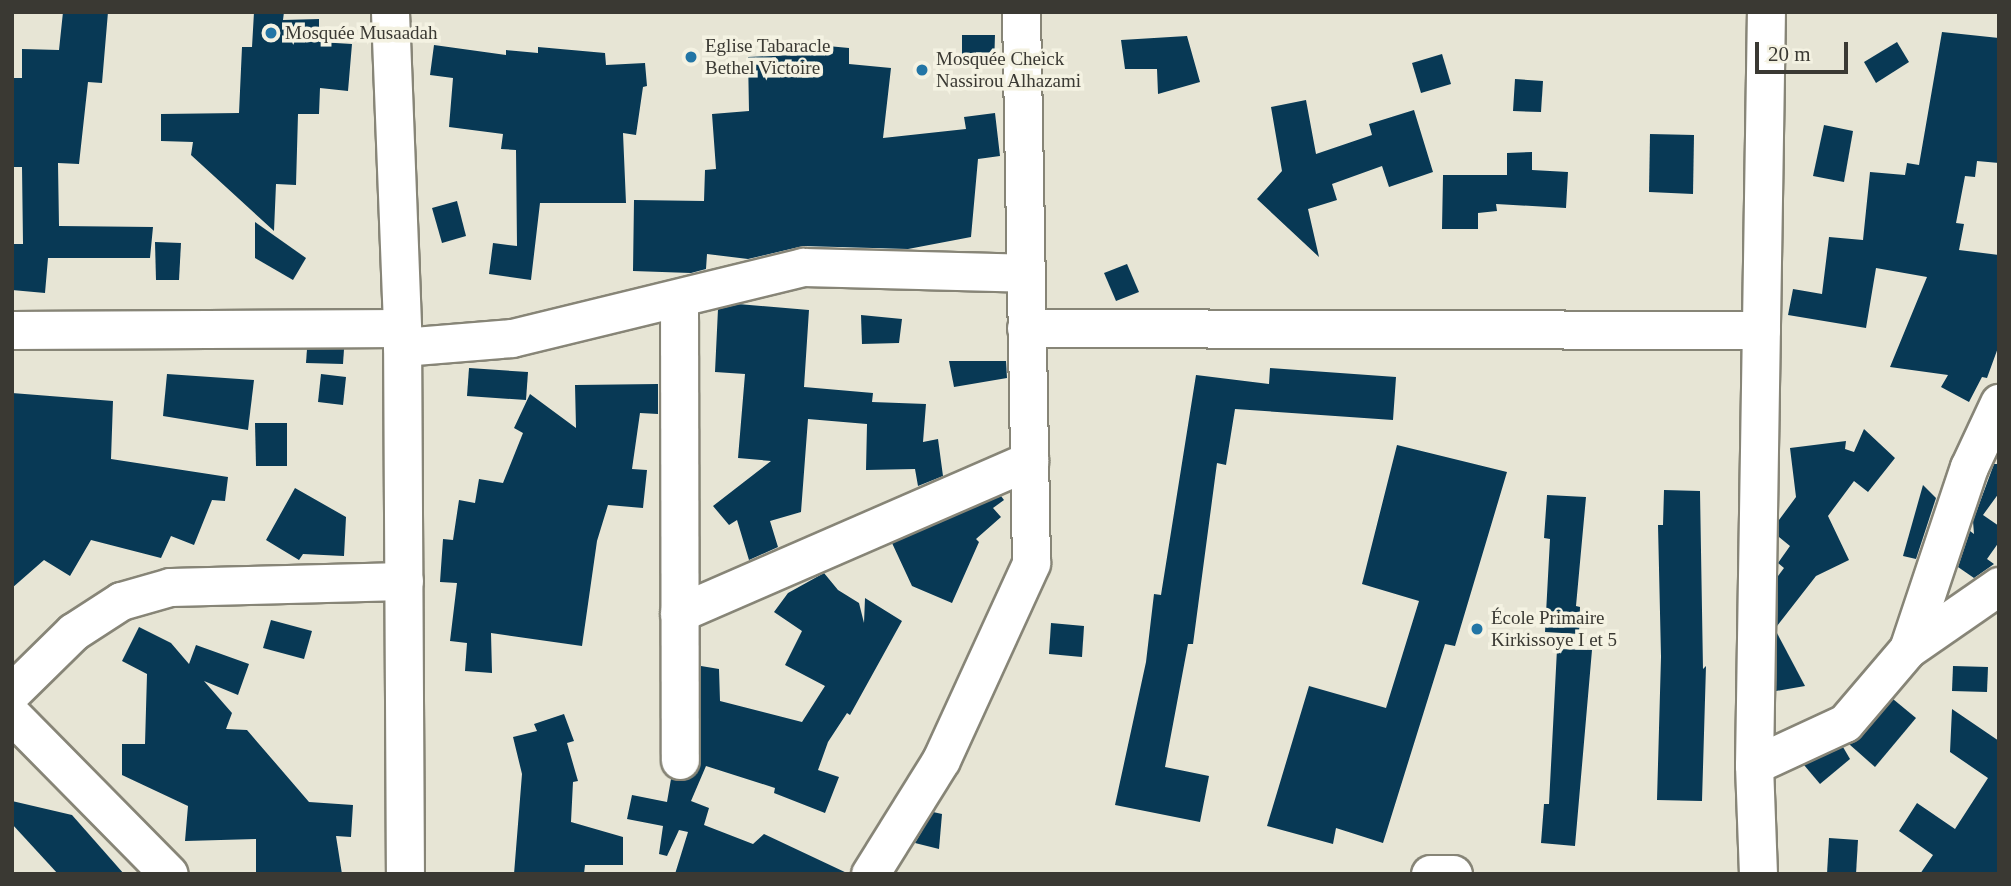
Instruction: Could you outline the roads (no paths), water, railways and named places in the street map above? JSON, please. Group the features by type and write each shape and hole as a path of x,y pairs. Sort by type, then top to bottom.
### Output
{"street":[{"path":"390,12 402,337 405,874"},
{"path":"870,874 941,760 1031,563 1021,12"},
{"path":"1758,874 1754,765 1766,12"},
{"path":"12,330 512,338 803,267 1025,273"},
{"path":"678,299 680,760"},
{"path":"1026,328 1761,330"},
{"path":"1908,649 1969,467 1999,403"},
{"path":"679,613 1029,461"},
{"path":"12,692 73,632 121,601 170,587 404,581"},
{"path":"1754,765 1845,723 1908,649 1999,586"},
{"path":"12,715 169,874"},
{"path":"1430,874 1453,874"}],"place":[{"name":"Mosquée Musaadah","path":"271,33"},
{"name":"Eglise Tabaracle Bethel Victoire","path":"691,57"},
{"name":"Mosquée Cheick Nassirou Alhazami","path":"922,70"},
{"name":"École Primaire Kirkissoye I et 5","path":"1477,629"}]}
